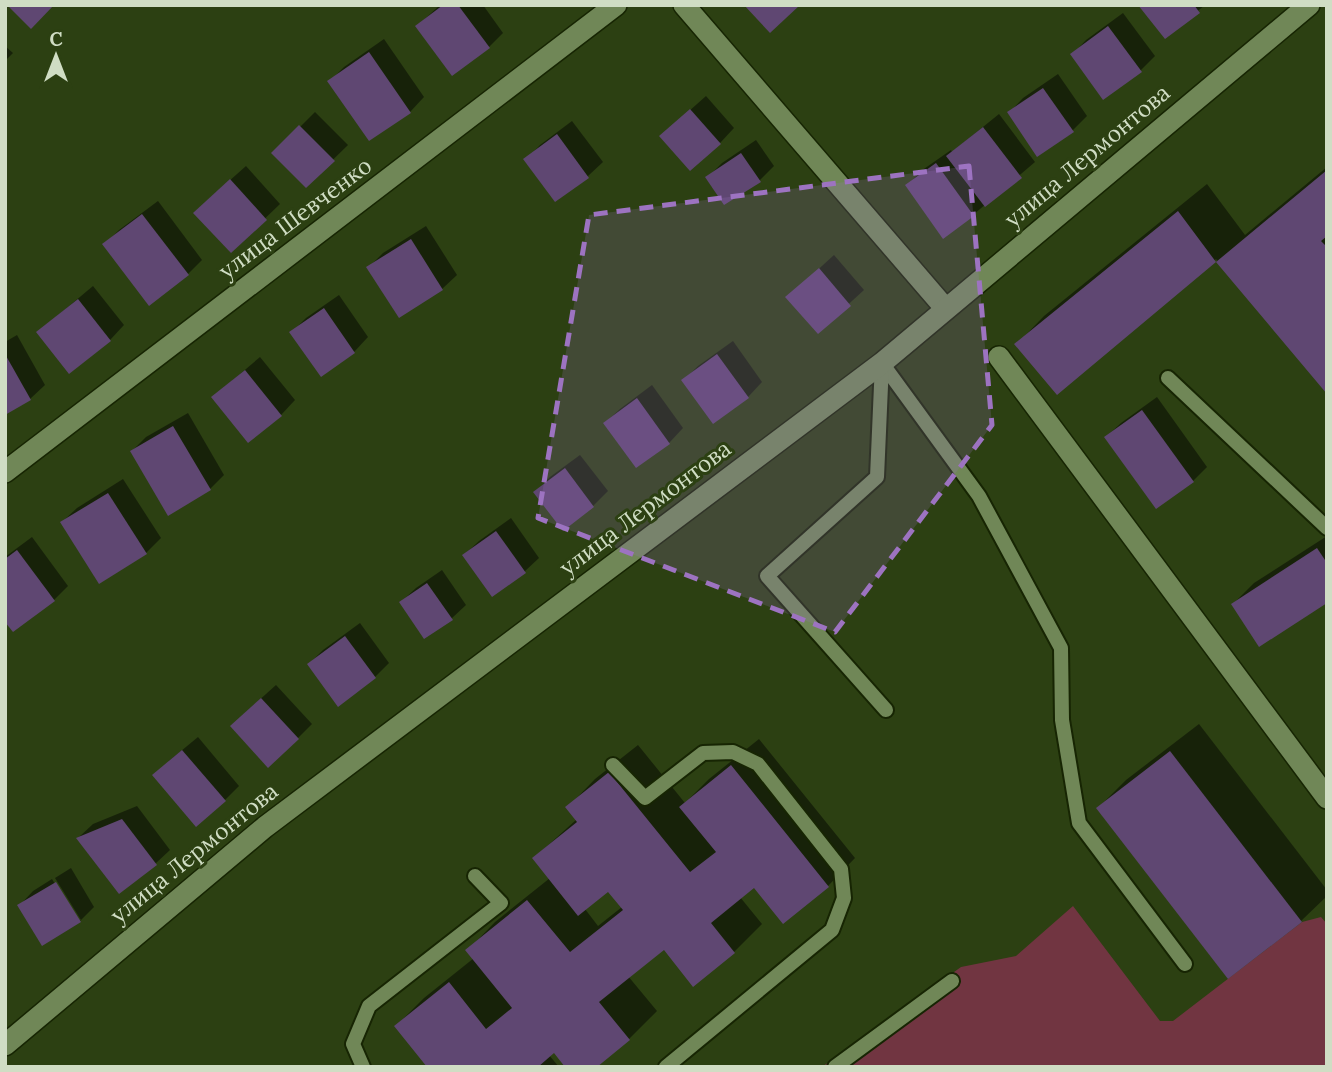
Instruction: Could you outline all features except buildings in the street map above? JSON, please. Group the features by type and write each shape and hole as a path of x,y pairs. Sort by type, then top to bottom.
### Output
{"street":[{"name":"улица Шевченко","path":"5,472 616,5"},
{"path":"684,5 945,308"},
{"name":"улица Лермонтова","path":"5,1045 265,827 882,363 1310,5"},
{"path":"999,356 1327,798"}],"lane":[{"path":"882,363 877,477 767,576 886,710"},
{"path":"882,363 979,496 1061,648 1062,720 1079,823 1185,964"},
{"path":"1168,378 1327,528"},
{"path":"613,765 645,798 703,753 733,752 758,764 841,869 844,898 832,930 666,1067"},
{"path":"363,1067 353,1044 369,1006 501,903 475,876"},
{"path":"835,1067 952,981"}],"highlighted area":[{"path":"969,166 992,425 835,632 538,518 589,215"}],"shaded area":[{"path":"1073,906 1160,1021 1173,1021 1302,922 1321,917 1327,924 1327,1067 822,1067 961,967 1016,956"}]}
